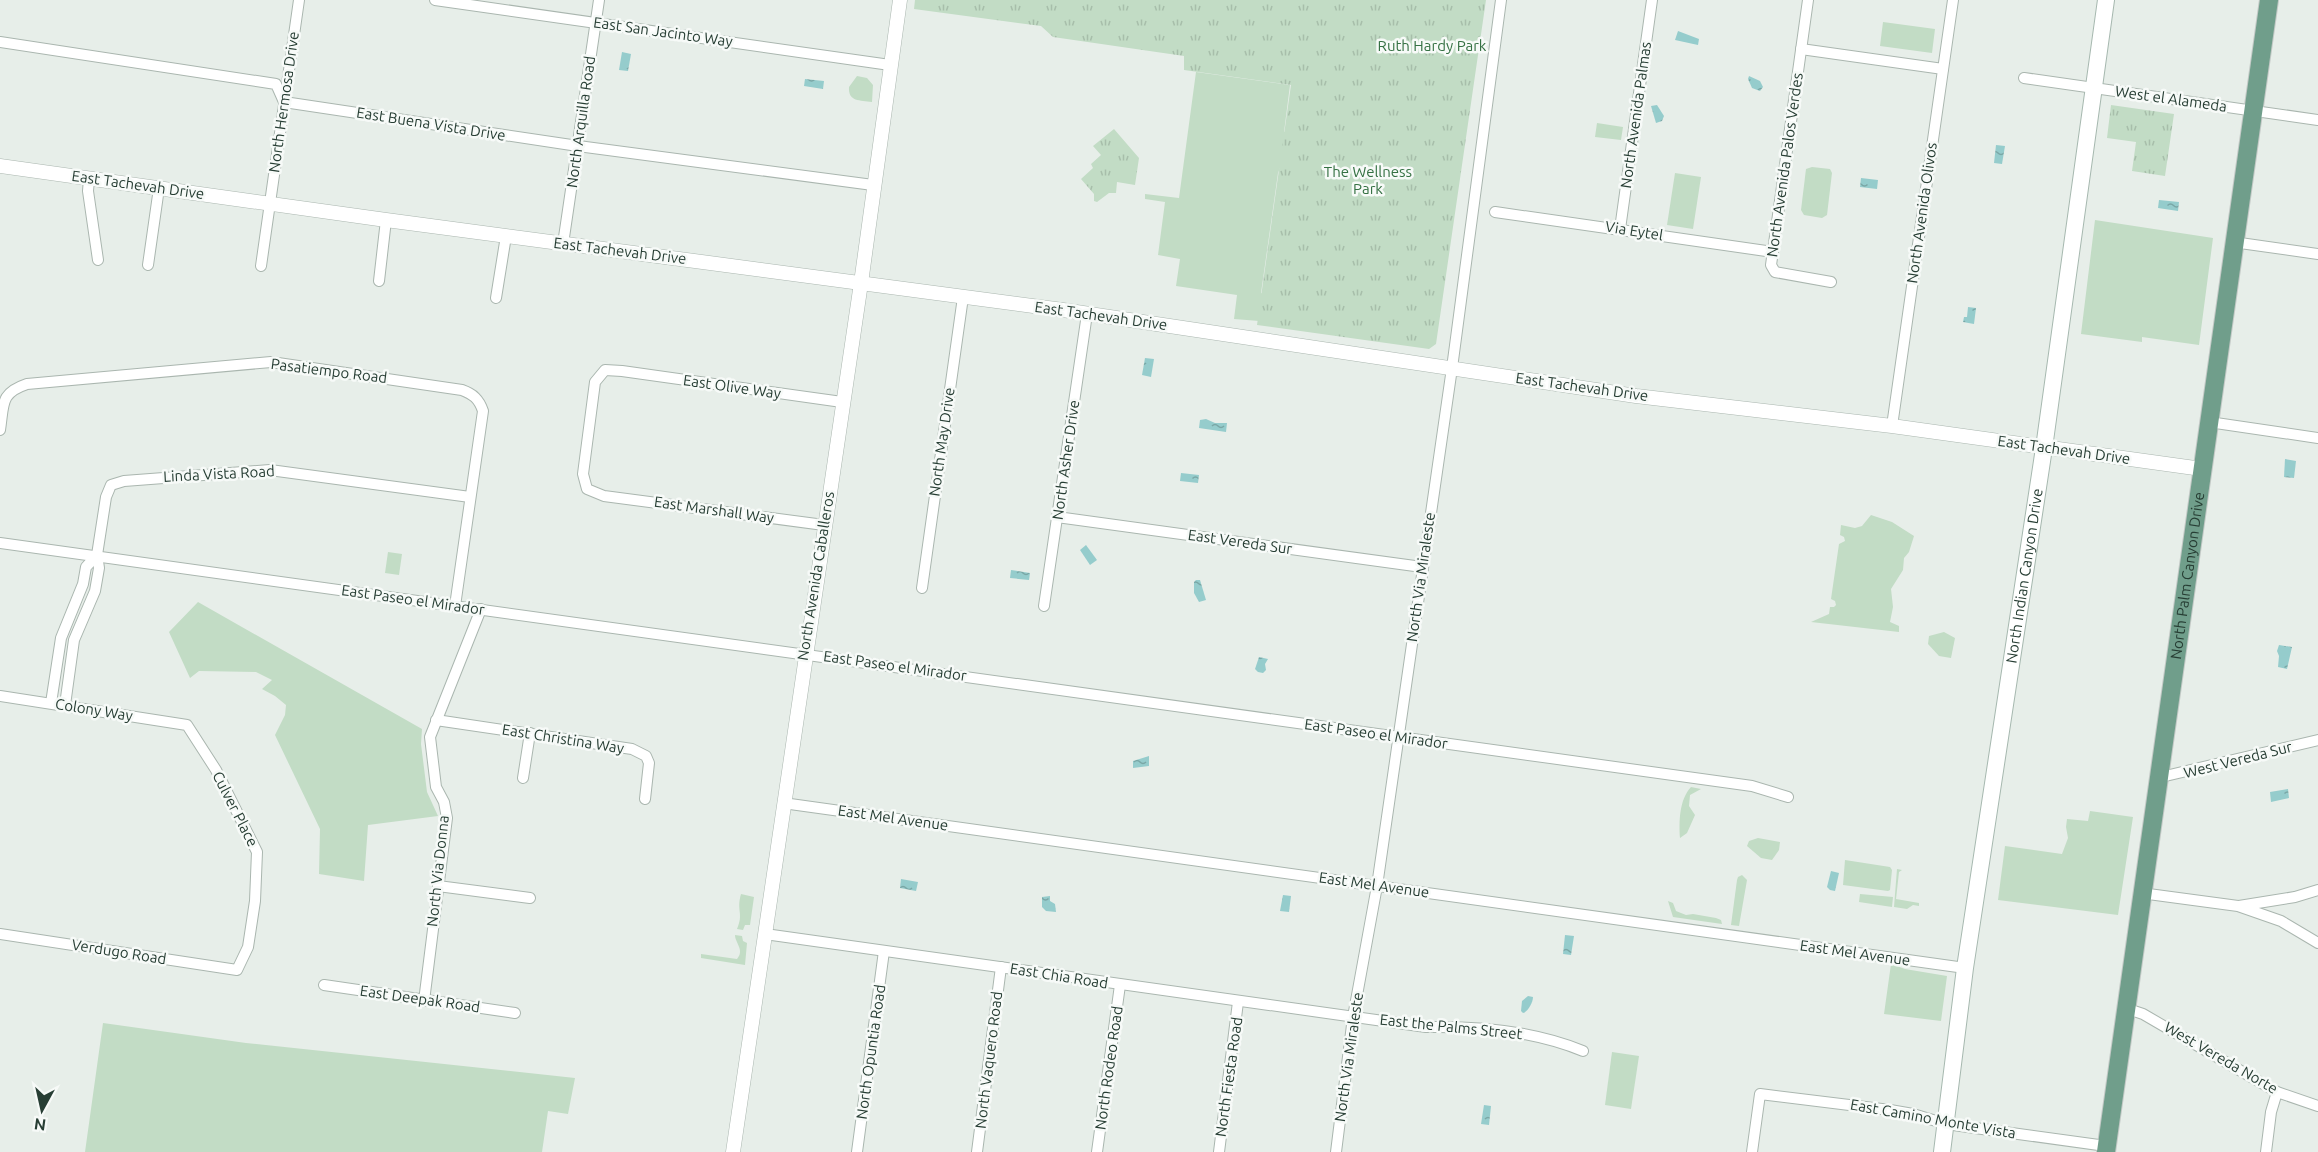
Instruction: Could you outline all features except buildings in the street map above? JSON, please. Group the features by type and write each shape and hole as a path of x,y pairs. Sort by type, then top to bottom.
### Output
{"main road":[{"name":"North Indian Canyon Drive","path":"1942,1152 1965,968 2044,448 2106,0"},
{"name":"North Palm Canyon Drive","path":"2106,1149 2269,0"}],"street":[{"name":"North Hermosa Drive","path":"261,266 299,0"},
{"name":"East San Jacinto Way","path":"435,0 890,65"},
{"name":"North Arquilla Road","path":"563,244 598,0"},
{"name":"North Avenida Caballeros","path":"733,1152 861,283 900,0"},
{"name":"North Via Miraleste","path":"1336,1152 1353,1017 1377,886 1452,368 1501,0"},
{"name":"North Avenida Palmas","path":"1620,229 1652,0"},
{"name":"North Avenida Palos Verdes","path":"1808,0 1771,265 1775,272 1831,282"},
{"name":"North Avenida Olivos","path":"1892,426 1953,0"},
{"path":"0,42 276,84 284,102"},
{"path":"1802,49 1943,69"},
{"name":"West el Alameda","path":"2024,78 2318,120"},
{"name":"East Buena Vista Drive","path":"284,102 578,146 873,185"},
{"name":"East Tachevah Drive","path":"0,166 1087,314 1706,405 1750,408 1892,426 2202,469"},
{"path":"89,179 88,191 98,260"},
{"path":"148,266 159,188"},
{"name":"Via Eytel","path":"1495,212 1773,252"},
{"path":"379,281 386,220"},
{"path":"496,298 506,236"},
{"path":"2233,242 2318,254"},
{"name":"North May Drive","path":"922,588 963,297"},
{"name":"North Asher Drive","path":"1044,606 1087,314"},
{"name":"Pasatiempo Road","path":"0,430 4,399 12,388 27,384 271,362 471,393 480,402 483,411 455,606"},
{"name":"East Olive Way","path":"604,496 587,489 583,474 595,382 605,370 842,402"},
{"path":"2209,422 2318,438"},
{"name":"Linda Vista Road","path":"97,555 106,496 111,485 124,481 270,470 470,498"},
{"name":"East Marshall Way","path":"604,496 824,525"},
{"name":"East Vereda Sur","path":"1057,517 1422,567"},
{"name":"East Paseo el Mirador","path":"0,543 1752,786 1788,797"},
{"path":"51,703 61,638 83,584 87,567 97,555"},
{"path":"65,705 74,640 95,591 99,568 97,555"},
{"name":"North Via Donna","path":"424,1001 447,818 444,802 435,787 430,737 481,609"},
{"name":"Colony Way","path":"0,696 187,725"},
{"name":"East Christina Way","path":"436,720 632,749 646,756 649,763 645,799"},
{"name":"Culver Place","path":"187,725 216,770 257,852 255,901 248,947 237,970"},
{"path":"523,778 530,733"},
{"name":"West Vereda Sur","path":"2157,778 2318,740"},
{"name":"East Mel Avenue","path":"783,803 1965,968"},
{"path":"438,886 530,898"},
{"path":"2238,906 2295,897 2318,890"},
{"path":"2141,893 2238,906 2281,921 2318,943"},
{"name":"Verdugo Road","path":"0,934 237,970"},
{"name":"East Chia Road","path":"765,934 1353,1017"},
{"name":"North Opuntia Road","path":"857,1152 884,951"},
{"name":"North Vaquero Road","path":"977,1152 1001,967"},
{"name":"East Deepak Road","path":"324,985 515,1013"},
{"name":"North Rodeo Road","path":"1097,1152 1120,985"},
{"name":"North Fiesta Road","path":"1219,1152 1239,1002"},
{"name":"West Vereda Norte","path":"2125,1008 2143,1014 2277,1092 2318,1106"},
{"name":"East the Palms Street","path":"1353,1017 1426,1027 1466,1026 1557,1040 1583,1050"},
{"path":"2266,1152 2271,1112 2277,1092"},
{"name":"East Camino Monte Vista","path":"1752,1152 1760,1094 1890,1110 1946,1124 2106,1149"}],"green space":[{"path":"915,0 1486,0 1436,344 1429,349 1257,325 1291,85 1184,70 1184,56 1053,37 1041,26 914,9"},
{"path":"1883,22 1935,29 1932,53 1880,46"},
{"path":"1196,72 1290,85 1284,132 1295,128 1278,173 1261,293 1266,295 1286,323 1234,319 1237,295 1176,286 1180,259 1158,255 1165,202 1145,199 1145,194 1179,198"},
{"path":"857,76 867,78 873,85 872,102 856,99 850,95 849,87"},
{"path":"2111,105 2174,114 2165,176 2132,171 2136,142 2107,138"},
{"path":"1597,123 1623,127 1621,140 1595,137"},
{"path":"1114,129 1139,158 1135,185 1117,182 1116,193 1109,193 1097,202 1094,201 1094,194 1081,179 1093,168 1091,164 1101,155 1093,146"},
{"path":"1812,167 1830,169 1832,173 1827,215 1822,218 1804,215 1801,210 1806,169"},
{"path":"1675,173 1701,177 1693,229 1667,225"},
{"path":"2095,220 2213,238 2199,345 2142,337 2142,342 2081,334"},
{"path":"1871,515 1892,522 1914,536 1909,552 1904,558 1903,570 1891,589 1893,607 1890,622 1899,626 1899,632 1811,622 1829,614 1830,607 1836,605 1831,599 1839,544 1845,541 1840,535 1841,525 1855,528 1862,526"},
{"path":"388,552 402,554 399,575 385,573"},
{"path":"198,602 422,729 421,744 427,792 438,816 368,825 364,881 319,874 320,829 275,735 285,715 286,705 262,689 272,680 256,672 199,671 190,678 169,632"},
{"path":"1944,632 1955,638 1951,658 1939,656 1928,644 1929,636"},
{"path":"1691,787 1701,789 1690,795 1689,806 1695,815 1687,833 1680,838 1682,805"},
{"path":"2090,811 2133,817 2118,915 1998,900 2005,846 2062,854 2068,838 2067,819 2088,821"},
{"path":"1758,838 1780,842 1779,850 1772,860 1761,858 1747,846 1749,841"},
{"path":"1845,860 1890,867 1892,870 1890,890 1843,885"},
{"path":"1897,869 1902,870 1899,872 1896,899 1919,903 1919,906 1913,905 1907,909 1894,907"},
{"path":"1742,875 1747,880 1739,926 1731,925 1737,880"},
{"path":"741,894 754,897 750,925 745,925 743,930 737,929 740,919"},
{"path":"1860,894 1893,897 1892,907 1859,902"},
{"path":"1668,901 1673,903 1676,911 1686,915 1716,918 1721,920 1722,924 1673,917"},
{"path":"735,935 742,936 743,941 747,943 745,965 701,958 701,954 737,959 740,950"},
{"path":"1891,964 1905,969 1947,976 1941,1021 1884,1014"},
{"path":"103,1023 246,1043 575,1078 568,1114 548,1111 542,1152 85,1152"},
{"path":"1612,1052 1639,1056 1631,1109 1605,1105"}],"water":[{"path":"1678,31 1699,39 1698,45 1675,40"},
{"path":"622,52 631,54 628,71 619,70"},
{"path":"1749,76 1760,81 1763,87 1760,91 1752,88"},
{"path":"805,79 824,81 823,89 804,86"},
{"path":"1657,105 1664,116 1662,121 1656,123 1651,106"},
{"path":"1996,145 2005,146 2002,164 1994,163"},
{"path":"1861,178 1878,180 1877,189 1860,187"},
{"path":"2159,200 2179,202 2178,211 2158,208"},
{"path":"1968,307 1976,308 1974,324 1963,322 1964,317 1967,317"},
{"path":"1145,358 1154,359 1151,377 1142,375"},
{"path":"1206,419 1215,423 1227,423 1226,432 1199,428 1200,420"},
{"path":"2285,459 2296,461 2294,478 2284,477"},
{"path":"1181,473 1199,475 1198,483 1180,481"},
{"path":"1086,545 1097,560 1090,565 1080,550"},
{"path":"1011,570 1030,573 1029,580 1010,578"},
{"path":"1196,580 1200,580 1206,600 1199,602 1194,593"},
{"path":"2279,645 2292,647 2287,669 2278,667"},
{"path":"1259,657 1268,659 1265,664 1266,670 1263,673 1255,669"},
{"path":"1149,756 1149,766 1133,768 1133,761"},
{"path":"2288,789 2289,798 2271,802 2270,792"},
{"path":"1831,871 1839,873 1835,891 1827,887"},
{"path":"901,879 918,882 916,891 900,888"},
{"path":"1283,895 1291,896 1289,912 1280,911"},
{"path":"1050,896 1050,901 1055,904 1056,912 1046,911 1042,907 1042,897"},
{"path":"1565,935 1574,936 1571,955 1563,954"},
{"path":"1528,996 1533,997 1532,1001 1523,1013 1521,1011 1522,1001"},
{"path":"1484,1105 1491,1106 1489,1125 1481,1124"}],"park label":[{"name":"Ruth Hardy Park","path":"1432,46"},
{"name":"The Wellness Park","path":"1368,180"}]}
